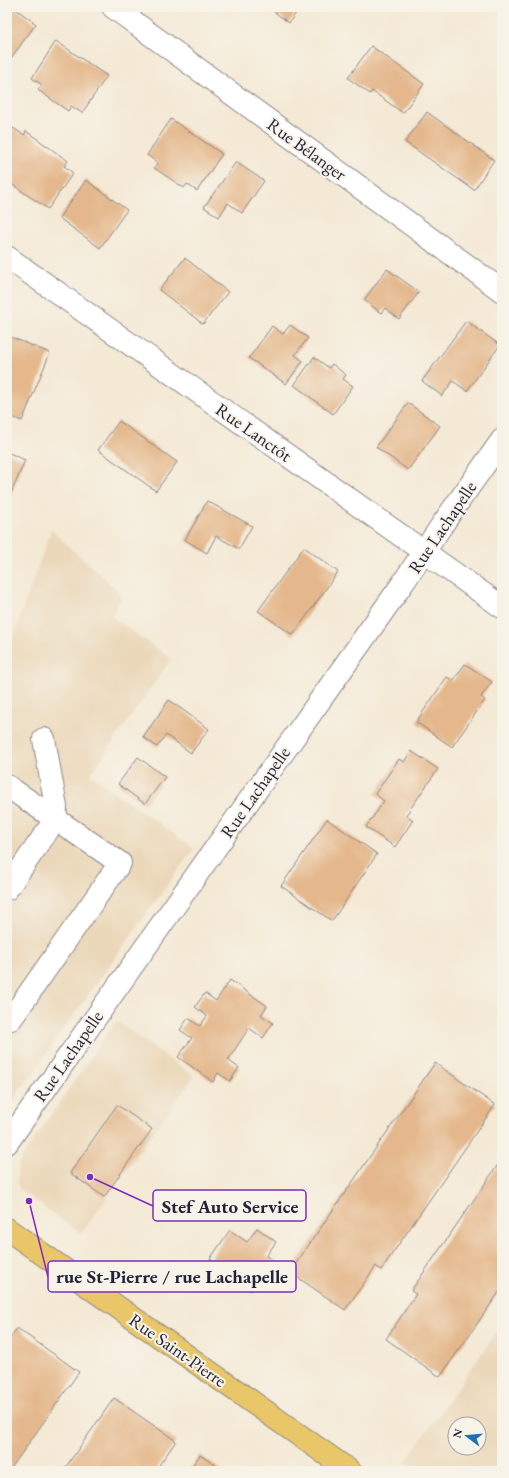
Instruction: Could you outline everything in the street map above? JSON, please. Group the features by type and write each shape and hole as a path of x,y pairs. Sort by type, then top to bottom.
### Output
{"main road":[{"name":"Rue Saint-Pierre","path":"7,1228 350,1471"}],"street":[{"name":"Rue Bélanger","path":"113,7 502,291"},
{"name":"Rue Lanctôt","path":"7,257 502,608"},
{"name":"Rue Lachapelle","path":"7,1143 363,640 502,440"},
{"path":"7,889 55,820 56,807 44,739"},
{"path":"7,786 120,863 8,1020"}],"shaded area":[{"path":"51,530 123,595 111,616 171,659 90,775 194,848 7,1108 7,654"},
{"path":"116,1021 194,1076 81,1234 19,1189 17,1182 18,1168 22,1157"},
{"path":"502,1325 502,1471 417,1471 405,1462"}],"building":[{"path":"7,7 13,7 36,24 11,58 7,55"},
{"path":"268,7 300,7 289,23"},
{"path":"56,41 107,76 82,113 71,106 68,111 38,90 42,85 32,78"},
{"path":"371,46 424,84 403,113 372,91 370,94 348,78"},
{"path":"427,112 494,160 474,190 405,142"},
{"path":"171,119 222,154 197,191 187,184 184,188 154,168 158,163 147,155"},
{"path":"13,128 24,135 26,131 68,161 64,166 73,173 48,209 7,181 7,136"},
{"path":"236,162 264,181 242,213 228,203 219,217 204,207"},
{"path":"86,180 127,210 100,248 59,218"},
{"path":"185,258 228,292 203,324 159,290"},
{"path":"387,269 419,292 399,319 385,308 381,313 364,300"},
{"path":"466,321 500,345 467,391 453,381 442,396 422,381"},
{"path":"290,325 308,338 295,355 303,361 286,384 249,358 272,326 283,334"},
{"path":"8,336 50,353 22,421 7,415"},
{"path":"314,357 329,368 332,364 346,375 343,379 353,386 333,414 294,385"},
{"path":"408,403 440,426 408,470 376,447"},
{"path":"119,421 177,462 156,491 98,450"},
{"path":"7,452 25,460 7,503"},
{"path":"207,501 252,526 239,549 216,536 207,553 185,540"},
{"path":"304,547 338,572 293,635 258,611"},
{"path":"465,664 492,682 481,697 485,700 452,747 416,722 447,677 453,681"},
{"path":"169,700 209,729 191,753 166,735 157,747 143,737"},
{"path":"411,751 438,769 406,815 413,820 395,847 366,827 384,801 375,794 399,759 404,762"},
{"path":"138,757 165,777 145,804 118,784"},
{"path":"327,819 377,854 332,921 281,886"},
{"path":"7,856 12,860 7,867"},
{"path":"230,980 267,1006 261,1015 273,1023 263,1038 249,1028 228,1060 239,1068 230,1081 218,1073 213,1082 178,1057 192,1038 180,1030 188,1018 200,1026 207,1016 195,1007 205,993 216,1001"},
{"path":"435,1063 495,1105 381,1270 376,1266 345,1310 290,1272"},
{"path":"117,1105 152,1129 104,1197 70,1173"},
{"path":"502,1159 502,1288 440,1377 386,1339 416,1294 411,1291"},
{"path":"257,1228 276,1242 266,1256 273,1260 251,1291 236,1280 234,1282 222,1274 225,1270 210,1259 230,1230 247,1242"},
{"path":"17,1328 79,1372 9,1471 7,1471 7,1342"},
{"path":"114,1398 176,1441 155,1471 63,1471"},
{"path":"200,1455 212,1463 223,1471 188,1471"}],"place":[{"name":"Stef Auto Service","path":"90,1177"},
{"name":"rue St-Pierre / rue Lachapelle","path":"29,1201"}]}
